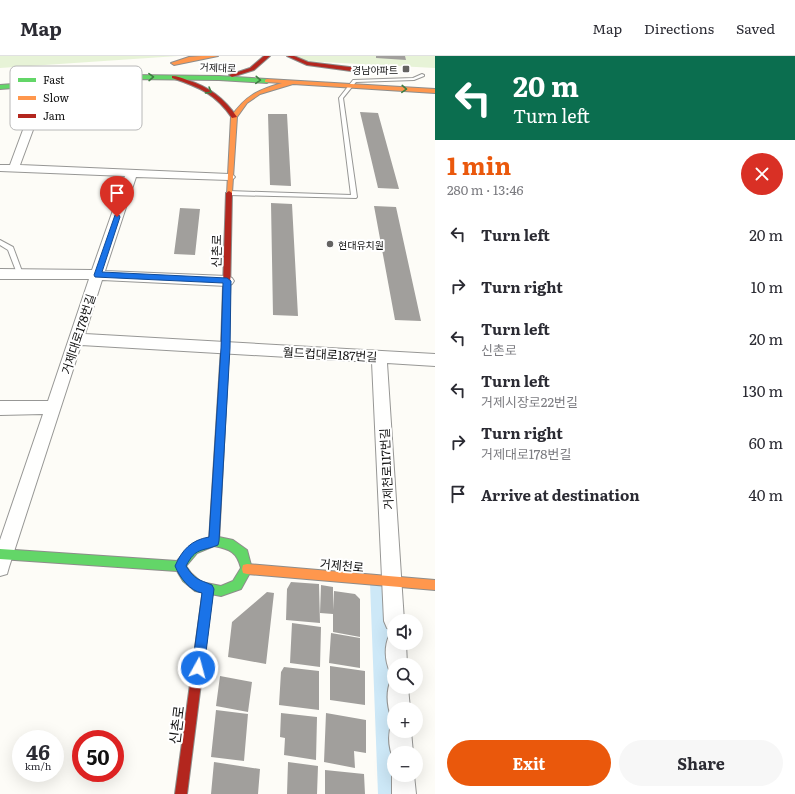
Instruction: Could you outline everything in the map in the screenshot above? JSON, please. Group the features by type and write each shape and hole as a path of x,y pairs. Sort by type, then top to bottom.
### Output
{"main road":[{"path":"216,56 171,64 220,65"},
{"path":"219,78 244,73 262,67 267,56"},
{"path":"290,56 297,61 366,71"},
{"path":"236,65 262,67"},
{"path":"296,68 426,75"},
{"name":"거제대로","path":"142,77 219,78 435,91"},
{"path":"174,77 200,86 214,94 224,102 234,117 240,106 251,96 266,89 291,83"},
{"name":"거제대로","path":"0,87 10,86"},
{"name":"신촌로","path":"214,541 226,348 229,193 234,117"},
{"path":"214,541 229,544 243,554 247,569 237,584 221,591 199,587 187,577 180,566 187,554 200,544 214,541"},
{"path":"1,559 180,566"},
{"name":"거제천로","path":"247,569 435,585"},
{"name":"신촌로","path":"182,794 208,589"}],"street":[{"path":"14,168 28,130"},
{"path":"0,168 230,177"},
{"name":"거제대로178번길","path":"1,559 132,174"},
{"path":"0,274 98,275 227,281"},
{"name":"월드컵대로187번길","path":"76,338 435,360"},
{"name":"거제천로117번길","path":"379,357 394,614"},
{"path":"0,408 53,408"},
{"path":"403,782 404,794"}],"lane":[{"path":"229,193 354,197 341,98 355,82 414,79 426,75"},
{"path":"0,242 11,249 20,274"}],"green space":[{"path":"0,56 178,56 10,66 10,67 0,68"},
{"path":"295,56 435,56 435,68 303,61"}],"water":[{"path":"370,583 397,587 395,614 387,614 387,650 394,650 394,658 387,658 387,694 394,694 394,702 387,702 387,738 394,738 394,746 387,746 387,782 398,782 405,794 378,794"}],"building":[{"path":"376,56 405,56 406,60 376,58"},
{"path":"360,112 378,113 399,189 378,188"},
{"path":"268,114 287,114 291,186 270,185"},
{"path":"271,203 292,204 298,316 273,315"},
{"path":"374,206 396,207 421,321 395,320"},
{"path":"180,208 200,209 195,255 174,254"},
{"path":"291,582 319,584 320,623 286,620 287,589"},
{"path":"321,585 333,587 333,610 334,591 355,594 360,599 360,637 333,632 333,614 320,613"},
{"path":"267,592 274,593 266,664 228,657 232,622"},
{"path":"292,623 321,627 320,667 290,663"},
{"path":"331,633 360,638 360,668 329,663"},
{"path":"330,666 365,671 365,705 330,700"},
{"path":"284,667 319,671 319,710 279,705 281,672"},
{"path":"220,676 252,682 248,712 216,706"},
{"path":"216,710 248,714 244,761 211,757"},
{"path":"281,713 317,717 316,760 284,755 285,738 280,737"},
{"path":"326,713 366,720 366,753 354,751 355,768 324,762"},
{"path":"214,762 260,769 258,794 211,794"},
{"path":"288,762 318,766 317,794 287,794"},
{"path":"325,770 364,774 365,794 325,794"}],"traffic: fast":[{"path":"142,77 219,78 267,81"},
{"path":"0,87 10,86"},
{"path":"214,541 229,544 243,554 247,569 237,585 221,591 199,587 187,577 180,566 186,556 194,549 203,544 214,541"},
{"path":"0,554 180,566"}],"traffic: slow":[{"path":"174,63 189,59 215,56"},
{"path":"267,81 435,91"},
{"path":"229,193 234,117 239,109 251,97 273,87 291,83"},
{"path":"247,569 435,585"}],"traffic: jam":[{"path":"232,75 252,69 267,56"},
{"path":"290,56 307,63 366,71"},
{"path":"174,77 201,87 216,96 222,101 234,117"},
{"path":"214,541 225,348 229,193"},
{"path":"181,794 208,589"}],"place":[{"name":"경남아파트","path":"406,69"},
{"name":"현대유치원","path":"330,244"}],"route":[{"path":"117,217 98,275 227,281 226,348 214,541 200,544 187,554 180,566 187,577 199,587 208,589 198,668"}]}
